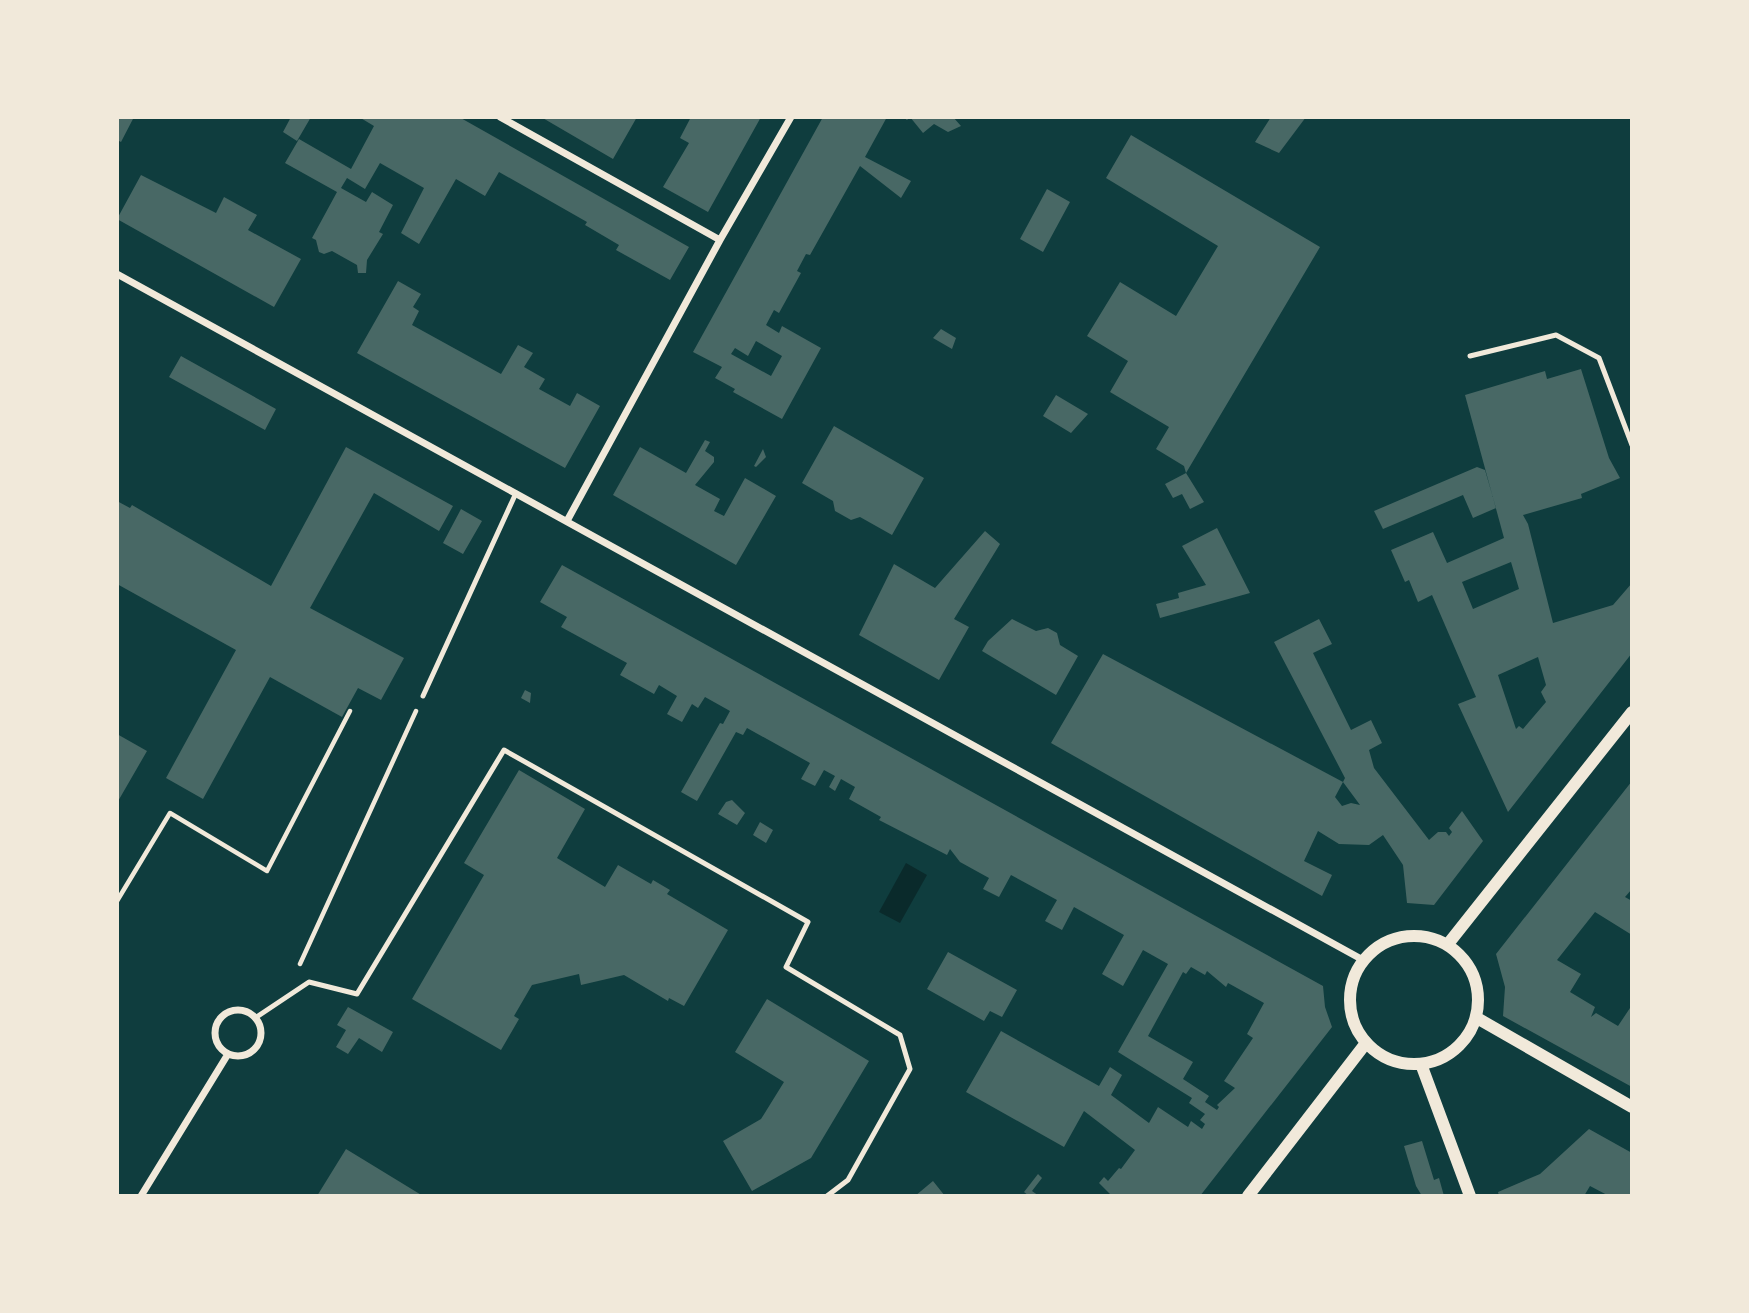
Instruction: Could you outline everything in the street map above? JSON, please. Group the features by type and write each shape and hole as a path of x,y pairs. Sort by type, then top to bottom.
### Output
{"street":[{"path":"500,117 720,240"},
{"path":"566,521 720,240 791,117"},
{"path":"117,274 1363,960"},
{"path":"1448,944 1632,712"},
{"path":"1411,935 1430,937 1448,944 1464,958 1475,976 1479,997 1476,1018 1468,1035 1456,1049 1440,1059 1421,1064 1401,1063 1382,1056 1366,1043 1354,1024 1350,1002 1353,980 1363,960 1376,947 1393,938 1411,935"},
{"path":"235,1010 243,1010 255,1018 261,1032 257,1046 243,1055 228,1054 215,1037 218,1022 235,1010"},
{"path":"1476,1018 1632,1107"},
{"path":"1248,1196 1366,1043"},
{"path":"141,1196 228,1054"},
{"path":"1421,1064 1470,1196"}],"lane":[{"path":"1470,356 1556,335 1599,358 1632,445"},
{"path":"423,696 516,493"},
{"path":"255,1018 309,982 357,993 504,750 808,922 786,967 900,1035 910,1069 848,1180 827,1196"}],"path":[{"path":"285,997 423,696"},
{"path":"117,901 170,813 267,871 350,711"}],"water":[{"path":"906,863 927,875 900,923 879,912"}],"building":[{"path":"117,117 134,117 121,142 117,140"},
{"path":"291,117 311,117 297,141 283,132"},
{"path":"359,117 459,117 689,247 670,280 616,250 619,245 585,225 587,222 499,172 485,196 456,179 419,244 401,233 424,188 380,163 365,189 347,178 341,188 366,202 372,192 393,205 379,232 383,234 367,260 366,273 358,273 357,265 332,251 324,254 319,252 316,240 312,238 337,192 285,163 299,139 351,169 374,126"},
{"path":"541,117 637,117 613,159"},
{"path":"691,117 761,117 708,212 663,187 689,143 680,138"},
{"path":"823,117 887,117 865,157 911,181 901,198 860,166 810,255 806,254 797,271 801,273 779,313 774,310 766,325 779,333 782,326 821,348 782,419 733,392 735,389 715,378 722,367 693,352","holes":["756,341 782,356 771,376 731,354 735,348 748,356"]},
{"path":"910,117 953,117 961,126 948,132 934,124 923,133"},
{"path":"1271,117 1306,117 1279,153 1255,142"},
{"path":"1131,135 1320,247 1186,473 1184,466 1156,449 1169,427 1110,392 1128,361 1087,336 1120,282 1176,316 1218,246 1106,178"},
{"path":"141,175 216,213 224,197 257,215 248,230 301,259 274,307 117,219"},
{"path":"1047,189 1070,202 1043,252 1020,239"},
{"path":"398,281 421,294 413,307 419,311 412,325 501,374 518,345 533,353 524,367 545,379 539,389 570,406 577,393 600,406 565,468 357,353"},
{"path":"941,329 956,338 952,349 933,338"},
{"path":"181,356 276,409 265,430 169,377"},
{"path":"1581,369 1609,458 1620,478 1581,494 1582,498 1523,515 1528,524 1553,623 1613,605 1632,583 1632,653 1508,812 1458,704 1476,697 1432,595 1418,602 1409,580 1405,582 1391,550 1433,532 1447,563 1504,538 1465,395 1545,371 1547,379","holes":["1511,562 1519,589 1473,609 1462,582","1538,657 1546,685 1541,692 1546,702 1523,729 1519,726 1516,729 1498,675"]},
{"path":"1056,395 1088,414 1071,433 1043,416"},
{"path":"834,426 924,478 892,535 860,517 851,520 835,511 833,501 802,483"},
{"path":"705,440 710,442 705,451 714,457 714,462 695,485 720,499 714,511 724,516 745,478 776,496 736,565 613,495 640,447 686,473"},
{"path":"346,447 453,506 439,531 374,493 310,608 404,658 381,700 358,688 342,717 270,677 203,799 166,778 236,650 117,584 117,501 130,508 132,505 271,586"},
{"path":"763,449 766,457 756,467 754,466"},
{"path":"1477,467 1485,470 1496,508 1473,518 1463,495 1383,529 1374,511"},
{"path":"1186,473 1204,502 1190,509 1182,494 1173,498 1165,484"},
{"path":"461,509 482,521 463,554 443,543"},
{"path":"1217,528 1250,593 1160,618 1156,604 1179,598 1178,593 1206,585 1182,546"},
{"path":"985,531 1000,544 954,619 969,627 939,680 859,635 894,564 935,588"},
{"path":"562,565 1323,986 1325,1007 1332,1027 1200,1196 1112,1196 1099,1183 1104,1177 1108,1181 1135,1150 1084,1111 1064,1147 966,1092 1001,1031 1099,1086 1110,1067 1122,1075 1111,1095 1149,1123 1158,1107 1188,1127 1191,1121 1202,1129 1205,1124 1200,1120 1205,1114 1189,1103 1192,1098 1118,1052 1168,964 1143,950 1123,986 1102,974 1124,935 1074,907 1062,930 1045,921 1057,900 1011,875 999,897 983,889 989,878 960,862 950,849 947,855 879,820 881,817 849,799 855,787 841,779 835,791 829,787 835,776 824,770 815,786 801,779 810,763 747,728 743,735 736,732 697,801 681,792 720,723 723,724 730,711 705,697 698,708 692,704 682,722 667,714 677,696 659,685 654,694 620,675 627,663 561,627 567,617 540,602","holes":["1191,967 1205,975 1207,971 1226,987 1228,983 1264,1003 1247,1034 1253,1038 1224,1081 1235,1088 1217,1105 1217,1110 1205,1102 1209,1096 1183,1079 1193,1062 1148,1036 1183,972 1186,974"]},
{"path":"1012,619 1036,631 1048,628 1057,633 1060,645 1078,656 1056,695 982,651 988,641"},
{"path":"1319,619 1332,644 1313,653 1351,730 1371,720 1382,743 1369,750 1374,768 1429,840 1438,832 1446,832 1449,836 1452,832 1449,828 1462,811 1483,841 1434,905 1407,903 1403,865 1383,835 1369,845 1339,844 1318,831 1304,861 1332,875 1322,896 1051,743 1103,654 1343,782 1345,778 1274,642","holes":["1343,782 1360,805 1351,803 1342,806 1335,797"]},
{"path":"525,690 531,693 530,703 521,698"},
{"path":"117,734 147,751 117,803"},
{"path":"519,770 585,809 557,858 605,887 618,865 651,884 653,880 670,890 667,894 728,930 684,1006 669,998 668,1001 624,975 581,985 579,974 532,985 514,1016 519,1019 501,1050 412,999 484,875 464,863"},
{"path":"1632,781 1632,889 1625,897 1632,901 1632,935 1595,912 1557,960 1581,974 1570,992 1595,1007 1591,1017 1596,1013 1618,1026 1632,1005 1632,1087 1503,1016 1505,987 1496,954"},
{"path":"732,800 745,813 737,825 718,814 726,802"},
{"path":"760,822 773,830 766,843 753,835"},
{"path":"948,952 1017,990 1002,1017 990,1011 984,1021 927,989"},
{"path":"767,999 869,1061 811,1158 752,1191 723,1141 761,1119 784,1082 735,1052"},
{"path":"348,1007 393,1032 382,1052 359,1038 348,1054 336,1047 346,1030 337,1025"},
{"path":"1589,1129 1632,1153 1632,1196 1609,1196 1590,1186 1584,1196 1499,1196 1498,1192 1540,1174"},
{"path":"1422,1141 1434,1180 1439,1178 1444,1196 1422,1196 1416,1186 1404,1146"},
{"path":"346,1149 423,1196 317,1196"},
{"path":"1038,1174 1042,1178 1032,1191 1039,1196 1029,1196 1024,1192"},
{"path":"933,1181 945,1196 915,1196"}]}
